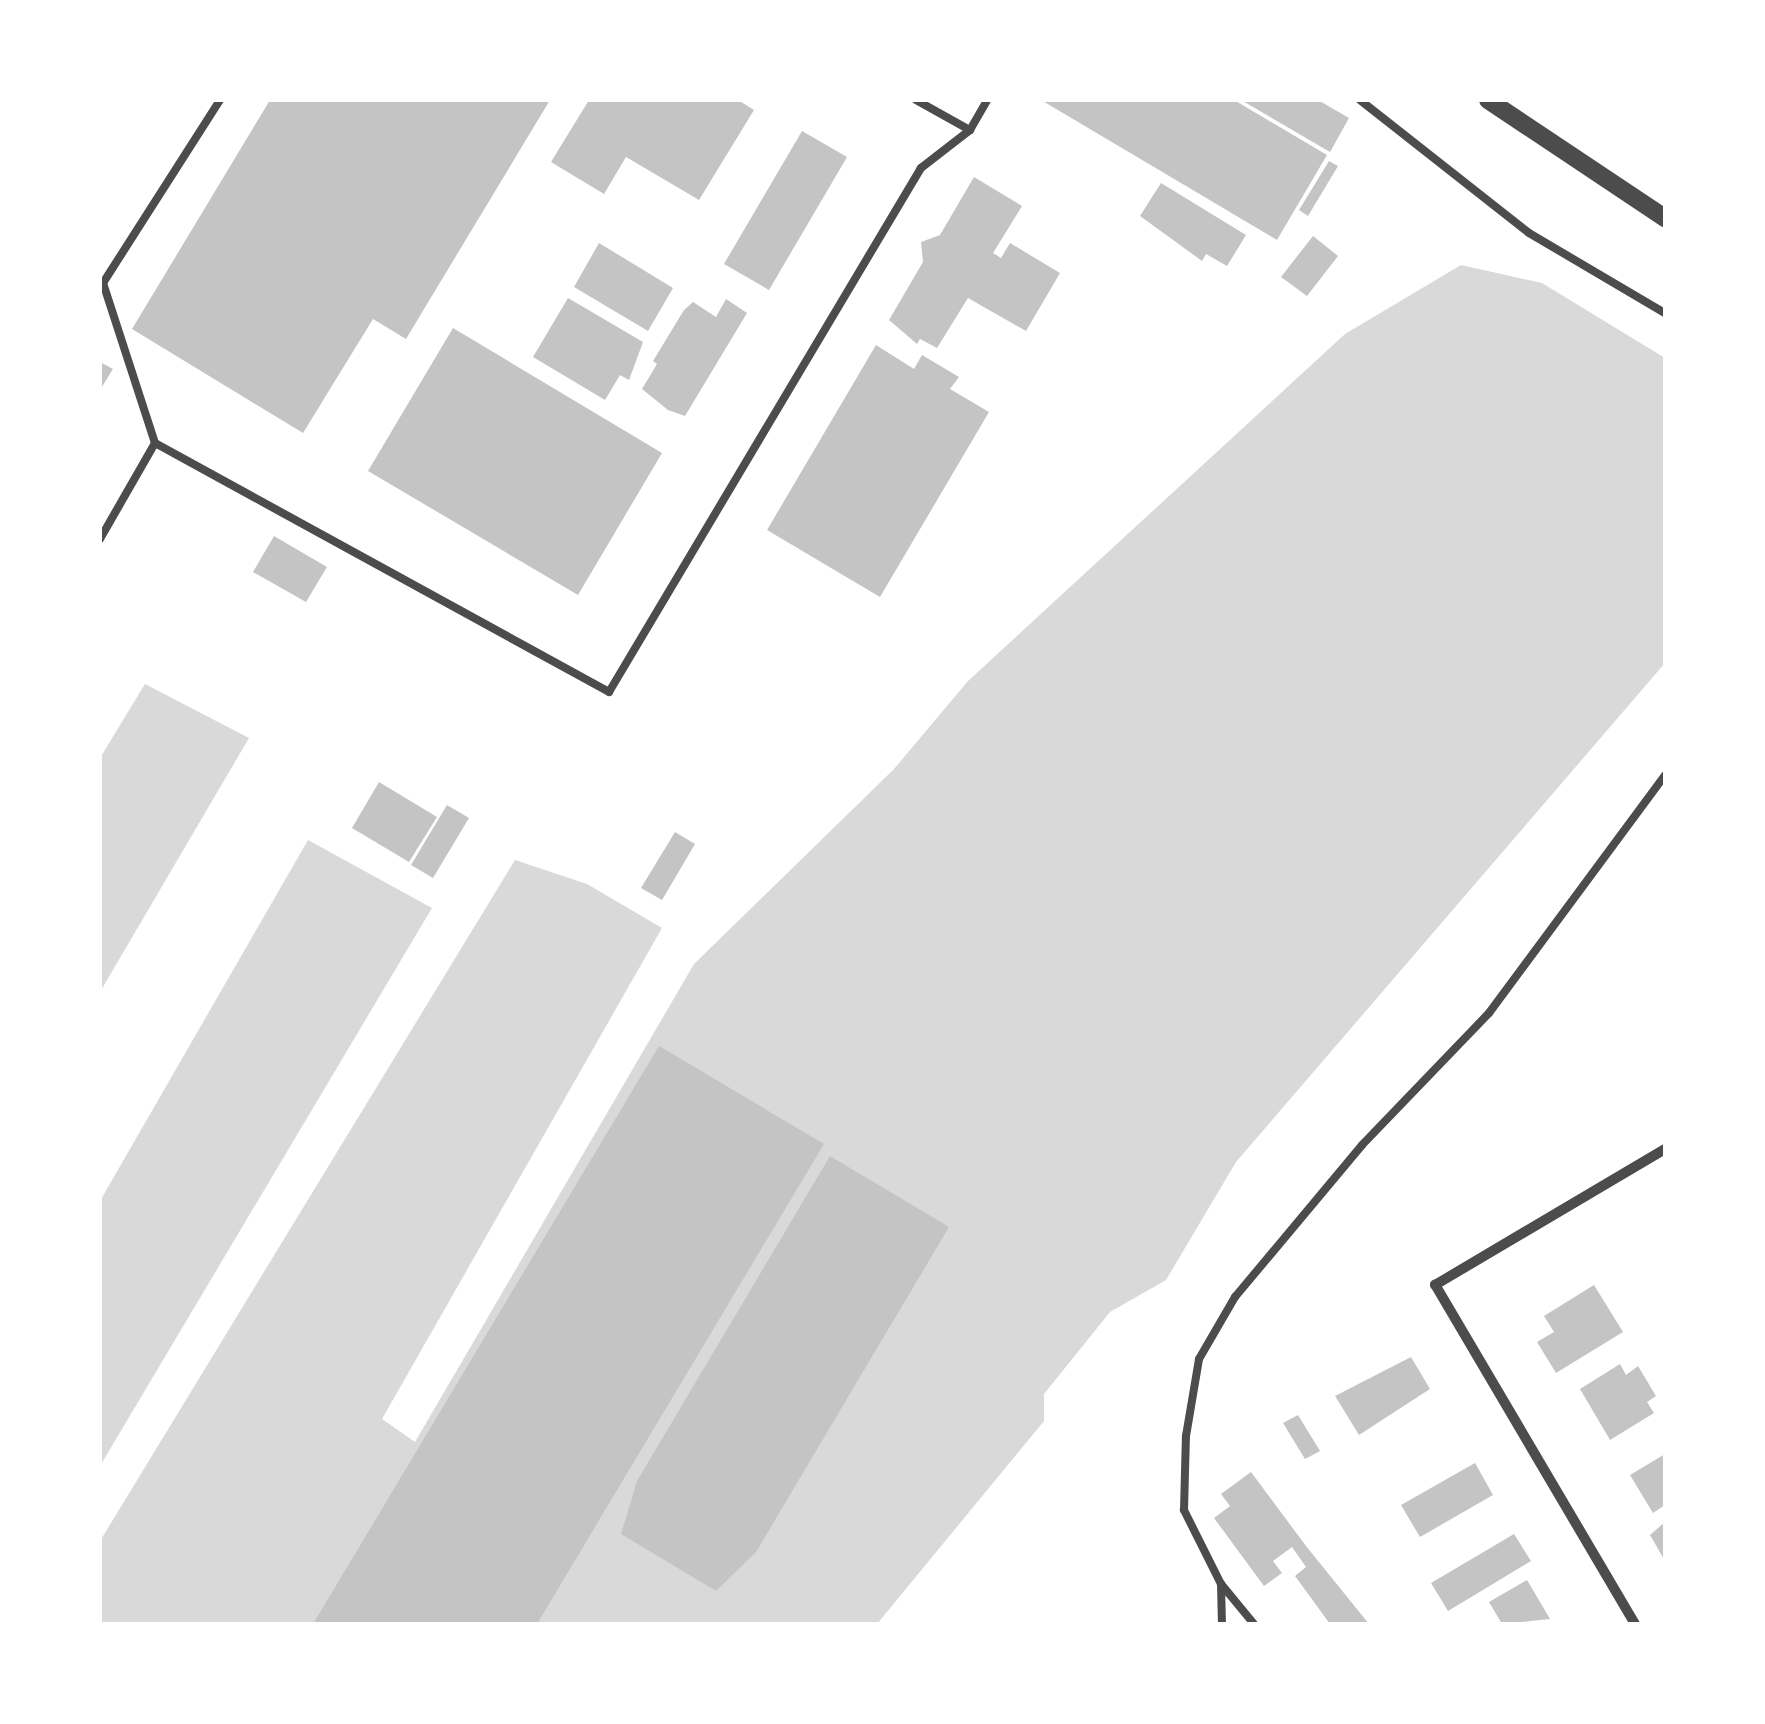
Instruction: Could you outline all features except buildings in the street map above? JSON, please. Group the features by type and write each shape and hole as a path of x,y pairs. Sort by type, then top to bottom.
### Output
{"street":[{"path":"1488,100 1665,218"},
{"path":"1635,1624 1435,1285 1665,1149"}],"lane":[{"path":"220,100 103,284 155,443 610,692 921,168 970,130 987,100"},
{"path":"916,100 970,130"},
{"path":"1360,100 1529,232 1665,313"},
{"path":"100,539 155,443"},
{"path":"1254,1624 1221,1584 1184,1510 1186,1436 1199,1359 1260,1266 1362,1145 1489,1013 1665,774"},
{"path":"1221,1584 1222,1624"}],"shaded area":[{"path":"1461,265 1542,283 1665,358 1665,663 1236,1162 1166,1280 1110,1312 1044,1394 1044,1421 877,1624 100,1624 100,1541 515,860 587,884 662,928 382,1419 415,1442 694,964 894,769 968,681 1345,334"},
{"path":"145,684 249,738 100,992 100,758"},
{"path":"308,840 432,908 100,1466 100,1201"}]}
